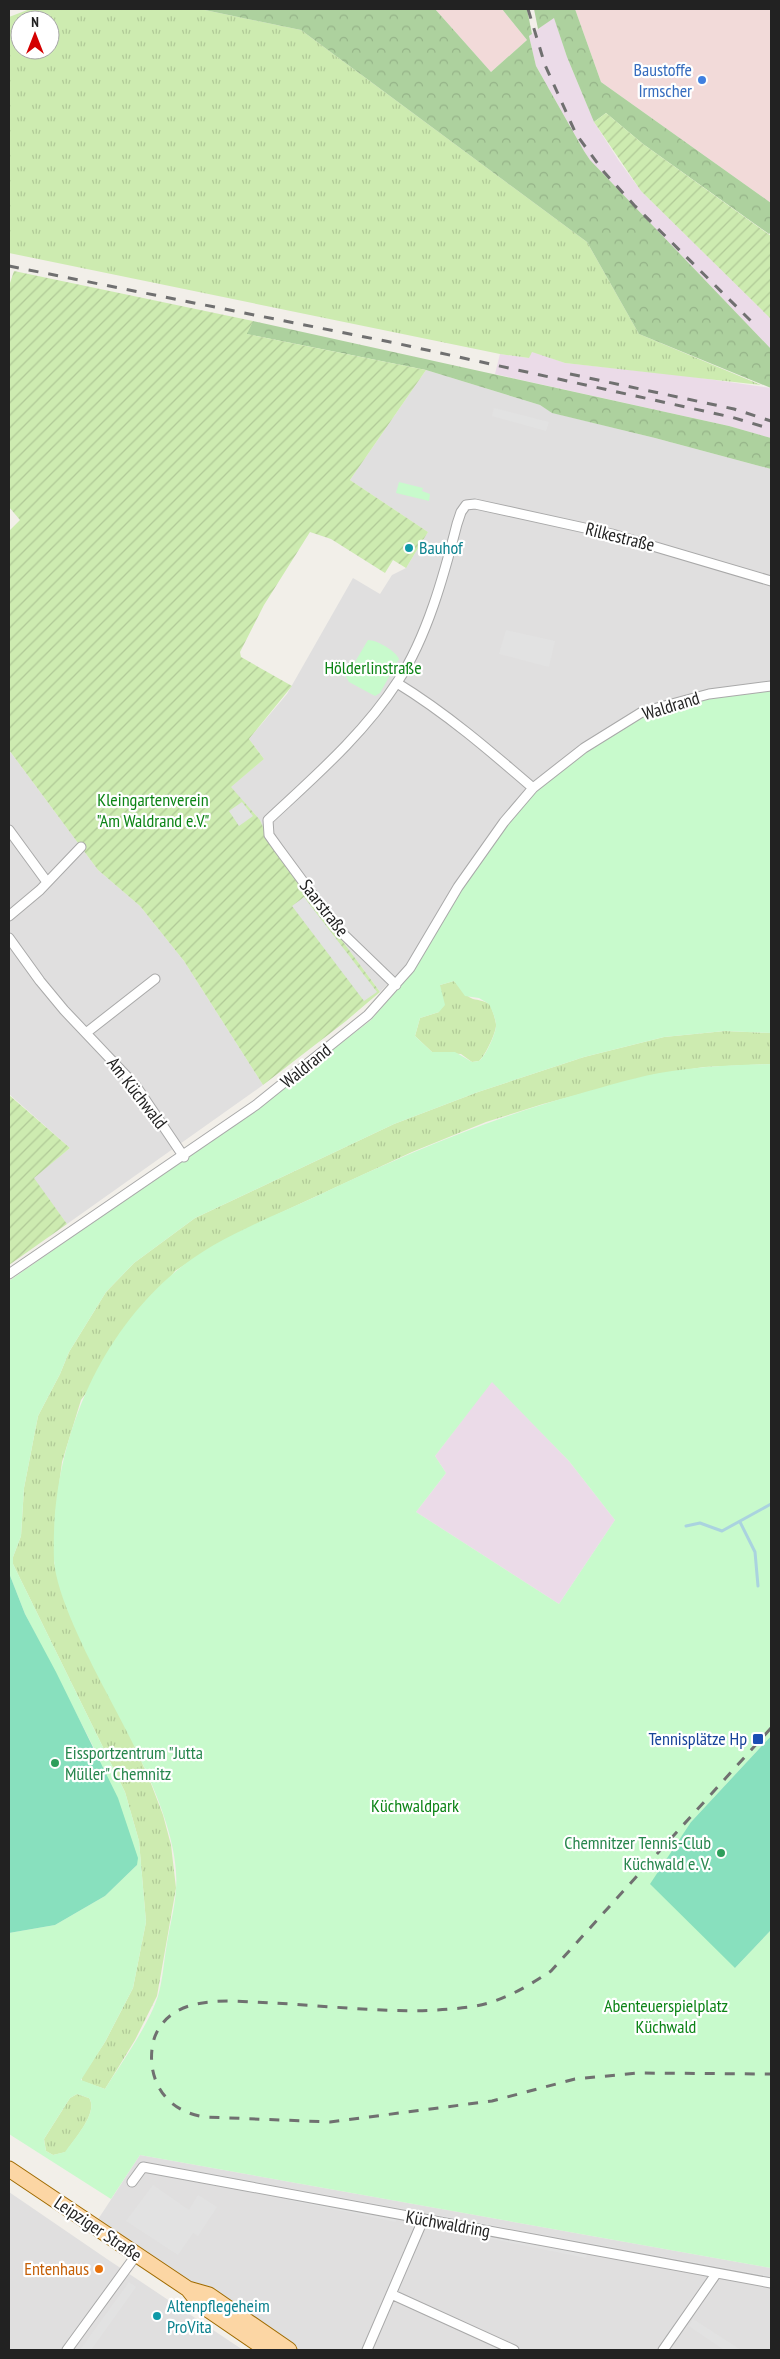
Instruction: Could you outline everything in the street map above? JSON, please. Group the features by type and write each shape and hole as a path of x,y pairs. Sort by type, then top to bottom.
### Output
{"main road":[{"name":"Leipziger Straße","path":"9,2169 188,2289 200,2304 267,2350"},
{"name":"Leipziger Straße","path":"188,2289 209,2295 289,2350"}],"street":[{"name":"Rilkestraße","path":"397,682 407,666 433,604 459,518 466,505 475,504 612,534 771,581"},
{"path":"397,682 425,700 475,738 533,788"},
{"name":"Saarstraße","path":"396,985 338,929 269,835 267,827 268,820 357,734 397,682"},
{"name":"Waldrand","path":"9,1274 184,1157 256,1105 368,1015 410,968 480,855 533,788 584,748 642,712 709,694 771,686"},
{"path":"9,830 47,882"},
{"path":"9,916 47,882 81,847"},
{"name":"Am Küchwald","path":"9,938 40,981 136,1086 184,1157"},
{"path":"86,1033 155,979"},
{"name":"Küchwaldring","path":"132,2182 143,2167 771,2283"},
{"path":"368,2350 390,2294 423,2220"},
{"path":"67,2350 137,2254"},
{"path":"663,2350 716,2274"},
{"path":"390,2294 514,2350"}],"shaded area":[{"path":"435,9 502,9 527,40 491,72"},
{"name":"Baustoffe Irmscher","path":"575,9 771,9 771,203 601,82"},
{"path":"554,17 567,57 594,122 619,161 641,191 771,319 771,349 590,160 584,151 536,66 529,36"},
{"path":"531,351 565,363 687,376 771,388 771,438 729,426 495,374 500,354 529,358"},
{"path":"426,370 540,405 553,413 771,469 771,684 639,710 563,758 535,781 502,819 455,885 407,965 380,992 296,878 267,836 260,820 230,787 264,759 249,739 287,694 353,578 380,594 392,575 406,568 428,532 350,480"},
{"path":"494,408 549,422 546,431 492,416"},
{"path":"506,630 555,641 549,667 499,654"},
{"path":"9,750 98,870 140,906 184,961 263,1085 67,1224 33,1178 70,1148 9,1094"},
{"path":"242,802 253,816 239,826 229,811"},
{"path":"304,897 377,992 364,1001 292,906"},
{"path":"492,1381 569,1461 615,1520 559,1604 416,1512 446,1473 435,1456"},
{"path":"140,2155 771,2268 771,2350 278,2350 95,2224"},
{"path":"153,2163 771,2276 771,2281 152,2166"},
{"path":"153,2185 189,2210 198,2195 217,2207 198,2236 193,2233 178,2255 126,2221"},
{"path":"238,2187 398,2217 396,2222 238,2190"},
{"path":"9,2192 107,2259 243,2350 9,2350"},
{"path":"428,2223 588,2253 586,2258 428,2226"},
{"path":"129,2282 136,2287 91,2350 80,2350"},
{"path":"693,2319 741,2350 724,2350 689,2326"}],"green space":[{"path":"200,9 301,30 587,242 639,334 761,385 565,363 532,352 529,358 500,354 9,253 9,17 10,60 60,60 60,10 27,10"},
{"path":"200,9 435,9 491,72 527,40 502,9 527,9 532,34 529,36 536,66 584,151 590,160 771,349 771,388 639,334 587,242 301,30"},
{"path":"534,9 575,9 601,82 771,203 771,232 769,234 643,144 606,113 594,122 567,57 554,18 538,29"},
{"path":"606,113 643,144 771,236 771,319 641,191 594,122"},
{"name":"Kleingartenverein \"Am Waldrand e.V.\"","path":"14,271 253,321 247,334 426,370 350,480 428,532 406,568 393,560 385,573 331,539 310,532 264,605 240,652 241,657 292,686 249,739 264,759 231,787 260,820 267,836 296,878 380,992 346,1021 263,1085 184,961 140,906 98,870 9,750 9,531 20,520 9,507 9,286"},
{"path":"253,321 729,426 771,438 771,469 552,413 540,405 426,370 246,334"},
{"path":"399,482 423,488 422,491 430,494 429,501 396,493"},
{"name":"Hölderlinstraße","path":"368,640 386,646 399,659 380,693 375,696 349,682 346,677"},
{"name":"Küchwaldpark","path":"771,688 771,1033 725,1031 664,1037 584,1057 478,1092 394,1124 195,1218 134,1263 106,1292 69,1352 38,1416 24,1488 21,1536 13,1557 13,1564 125,1792 139,1841 146,1922 133,1988 105,2042 81,2080 105,2089 127,2056 154,2008 162,1976 176,1889 171,1840 163,1813 128,1733 90,1660 66,1608 54,1560 55,1520 60,1480 69,1441 82,1402 99,1366 121,1332 146,1300 175,1272 207,1249 262,1221 444,1140 542,1105 635,1078 696,1068 771,1064 771,1736 691,1822 735,1968 771,1930 771,2268 140,2155 111,2199 9,2134 9,1933 55,1925 105,1896 137,1865 95,1750 25,1614 9,1573 9,1281 257,1108 371,1020 412,972 460,889 532,791 584,752 645,716 711,697","holes":["454,981 465,996 479,998 489,1004 494,1016 495,1032 488,1049 479,1061 472,1062 455,1052 432,1052 415,1036 420,1018 439,1012 445,1005 440,985","492,1382 569,1461 615,1520 559,1604 416,1512 446,1473 435,1456","77,2094 89,2098 91,2111 84,2125 65,2152 53,2155 46,2151 44,2139 70,2098"]},
{"path":"454,981 470,998 490,1004 494,1016 495,1032 479,1061 472,1062 461,1054 432,1052 415,1036 420,1018 439,1012 440,985"},
{"path":"725,1031 771,1033 771,1064 704,1067 652,1075 543,1104 486,1122 412,1152 265,1220 214,1246 175,1271 81,1400 62,1462 55,1516 54,1563 150,1781 163,1815 171,1845 176,1888 157,1996 135,2040 105,2089 82,2081 82,2077 105,2042 133,1988 146,1922 139,1841 125,1792 13,1564 13,1557 21,1536 24,1488 38,1416 69,1352 106,1292 134,1263 195,1218 394,1124 478,1092 584,1057 664,1037"},
{"path":"9,1095 70,1148 34,1178 67,1224 9,1265"},
{"name":"Eissportzentrum \"Jutta Müller\" Chemnitz","path":"9,1573 25,1614 56,1672 118,1798 138,1858 137,1865 105,1896 55,1925 9,1933"},
{"name":"Chemnitzer Tennis-Club Küchwald e. V.","path":"771,1736 771,1930 735,1968 650,1884 691,1822"},
{"path":"77,2094 89,2098 91,2111 66,2152 53,2155 46,2151 44,2139 70,2098"}],"waterway":[{"path":"686,1526 700,1523 722,1531 771,1504"},
{"path":"740,1522 755,1552 758,1586"}],"railway":[{"path":"528,9 545,65 576,134 604,172 634,205 755,325"},
{"path":"9,266 395,343 731,417 771,429"},
{"path":"570,374 734,409 771,421"},
{"path":"771,1728 551,1971 522,1989 501,1999 480,2005 420,2011 370,2010 230,2001 209,2002 189,2006 175,2012 159,2028 153,2041 152,2049 154,2074 164,2095 182,2110 206,2117 330,2122 492,2101 575,2079 638,2073 771,2074"}],"place":[{"name":"Baustoffe Irmscher","path":"702,80"},
{"name":"Bauhof","path":"409,548"},
{"name":"Tennisplätze Hp","path":"758,1739"},
{"name":"Eissportzentrum \"Jutta Müller\" Chemnitz","path":"55,1763"},
{"name":"Chemnitzer Tennis-Club Küchwald e. V.","path":"721,1853"},
{"name":"Entenhaus","path":"99,2269"},
{"name":"Altenpflegeheim ProVita","path":"157,2316"}],"park label":[{"name":"Abenteuerspielplatz Küchwald","path":"666,2016"}]}
